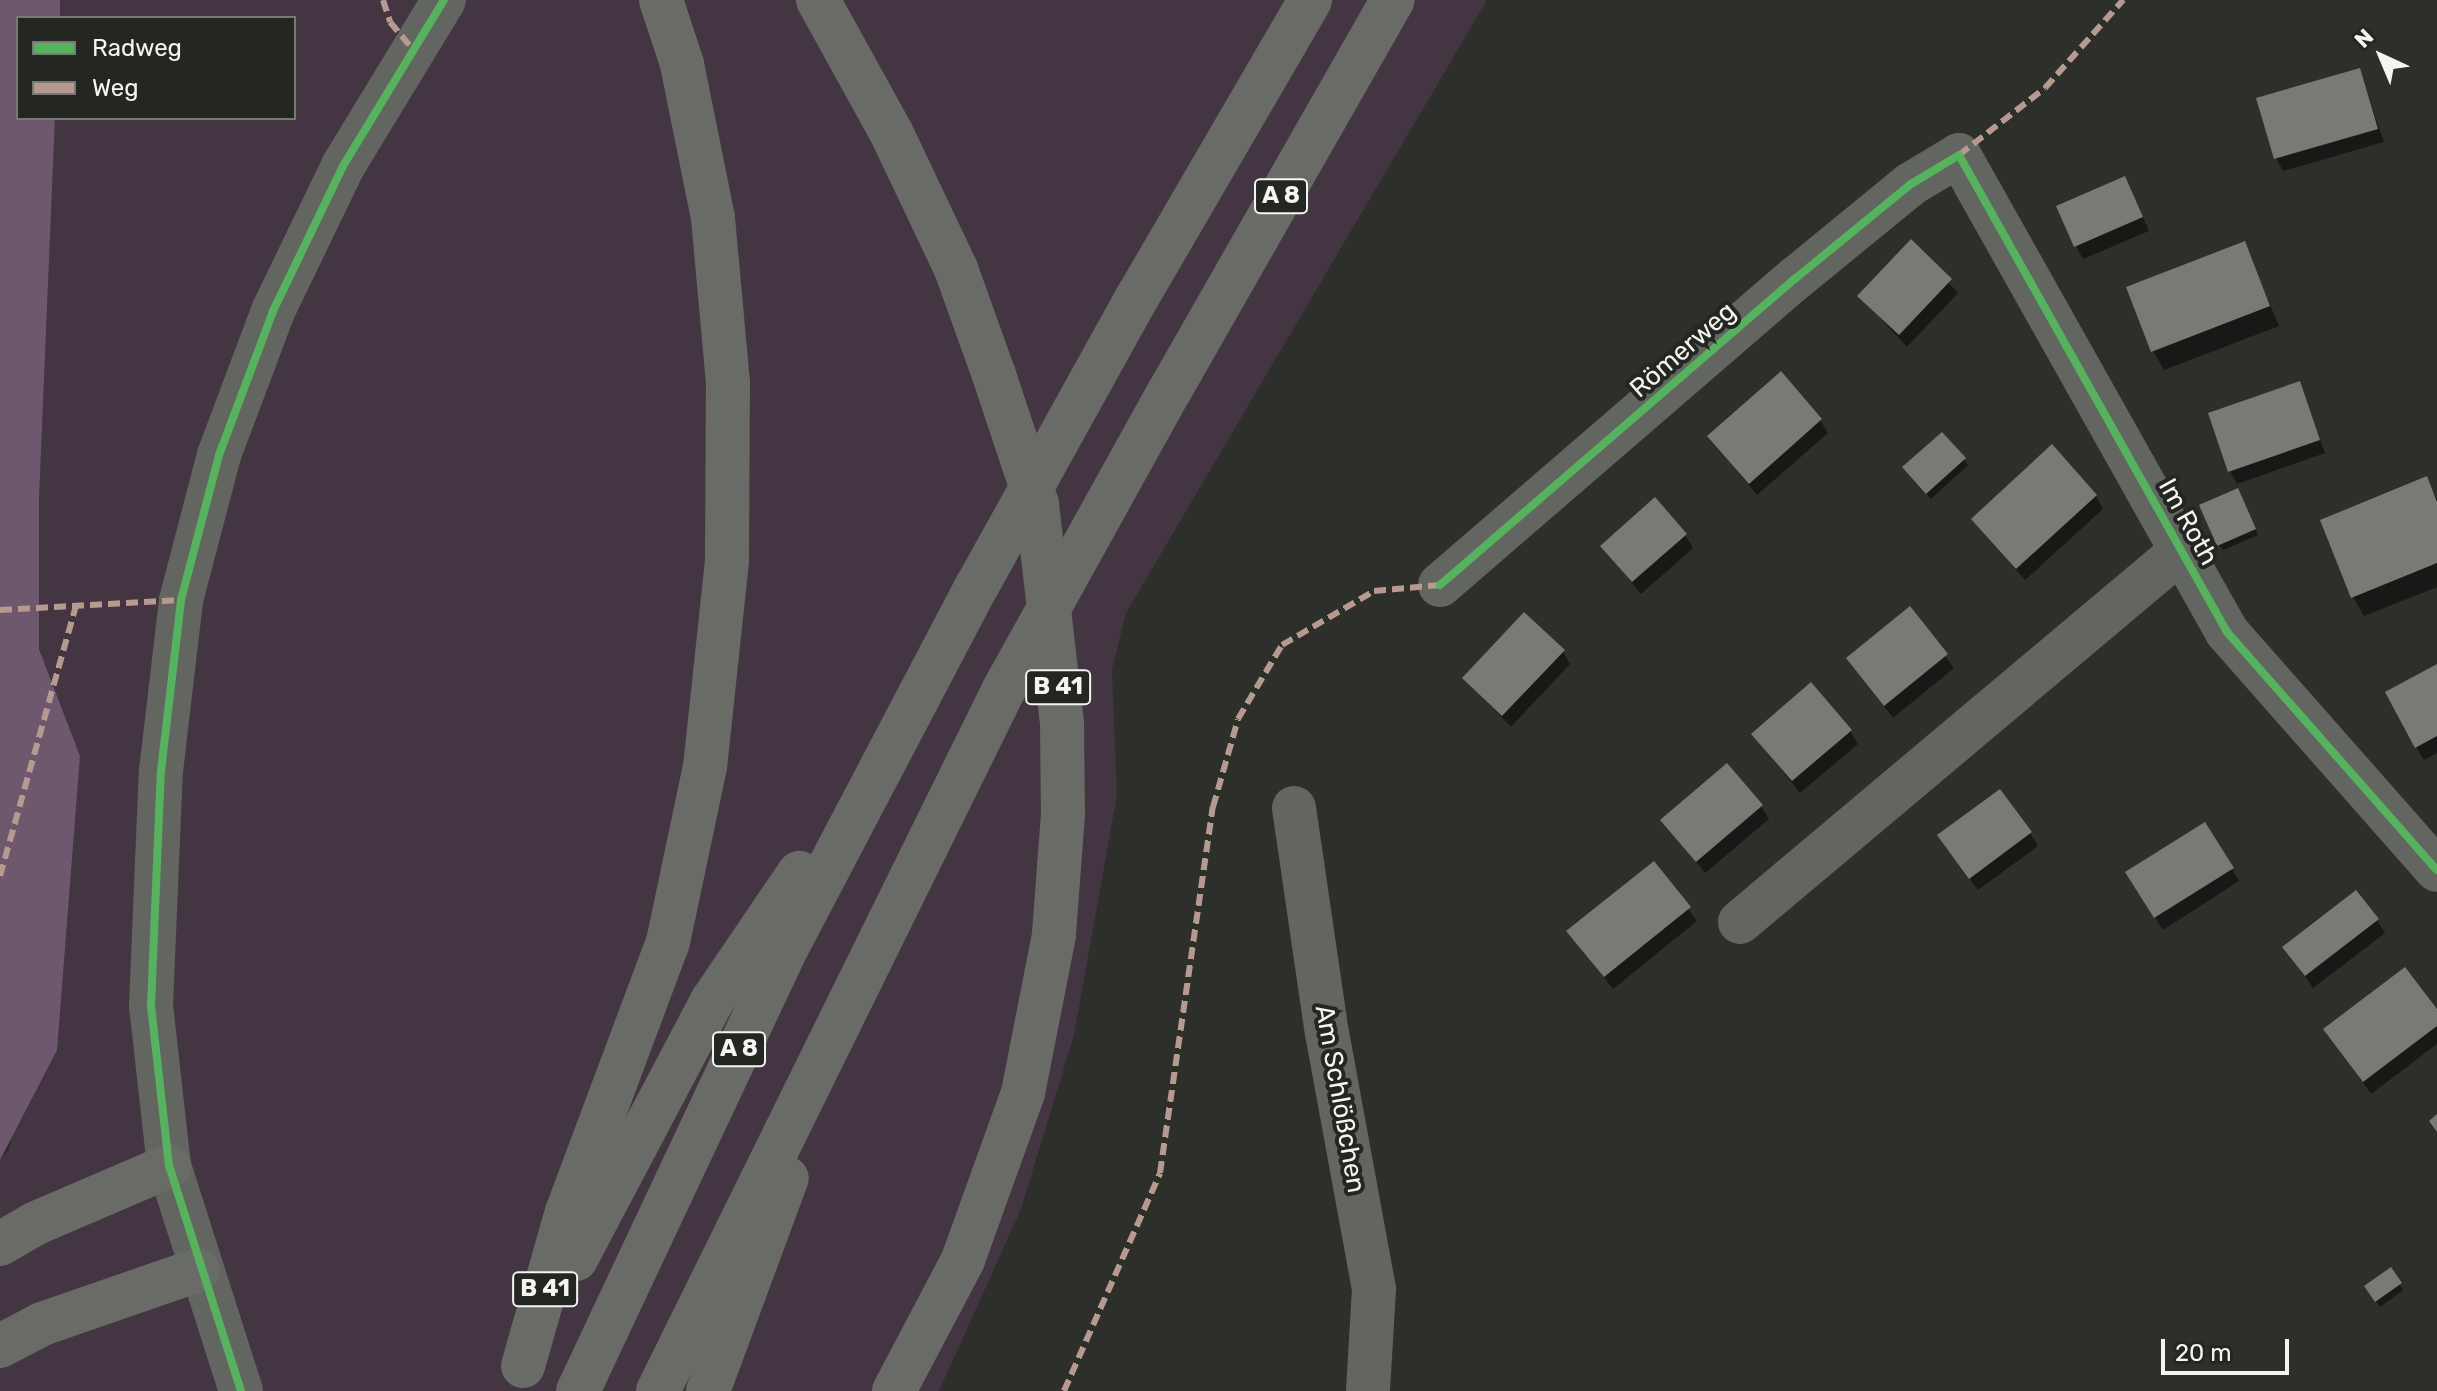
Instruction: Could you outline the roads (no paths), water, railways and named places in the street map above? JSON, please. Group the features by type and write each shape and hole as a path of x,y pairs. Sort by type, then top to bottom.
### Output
{"highway":[{"name":"B 41","path":"518,1378 567,1212 668,942 705,767 722,608 728,383 713,218 682,64 661,0"},
{"name":"B 41","path":"818,0 891,132 956,269 994,375 1037,504 1062,724 1063,814 1054,935 1023,1093 963,1260 894,1391"},
{"name":"A 8","path":"578,1391 784,953 909,712 1138,296 1310,0"},
{"name":"A 8","path":"658,1391 854,987 1003,691 1393,0"},
{"path":"518,1378 625,1160 712,1001 909,712"},
{"path":"708,1391 854,987"},
{"path":"0,1244 34,1224 169,1166"},
{"path":"0,1346 42,1324 198,1270"}],"street":[{"path":"241,1391 198,1270 169,1166 151,1006 161,771 181,600 219,455 273,311 343,166 444,0"},
{"name":"Im Roth","path":"1959,155 2227,632 2437,870"},
{"name":"Römerweg","path":"1440,585 1796,278 1911,184 1959,155"},
{"name":"Im Roth","path":"1740,922 2181,551"},
{"name":"Am Schlößchen","path":"1294,808 1327,1033 1374,1289 1368,1391"}]}
